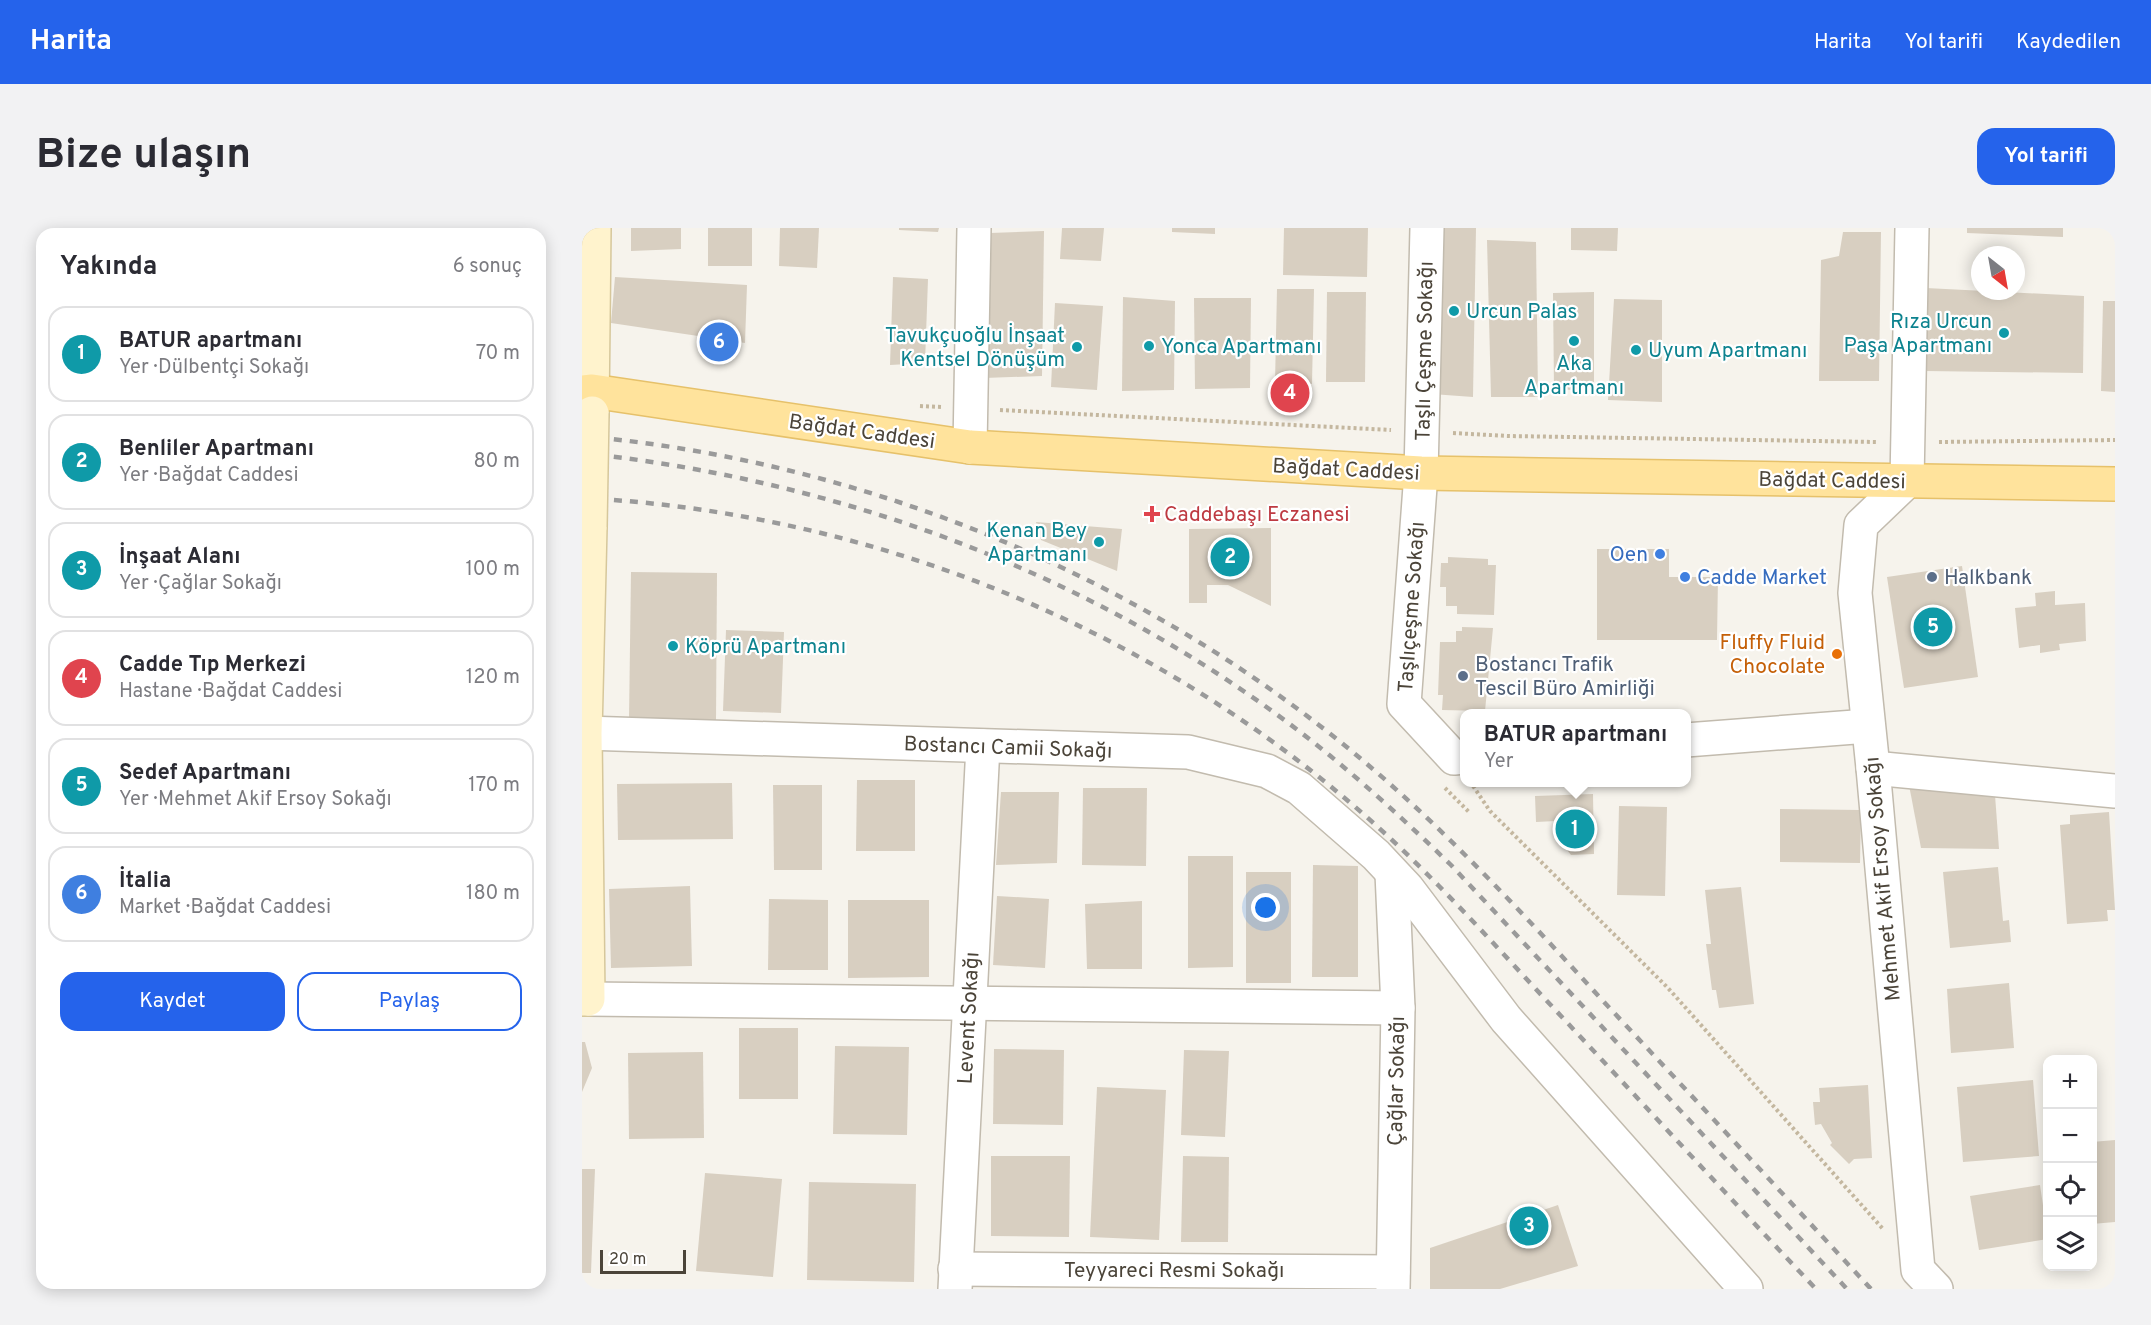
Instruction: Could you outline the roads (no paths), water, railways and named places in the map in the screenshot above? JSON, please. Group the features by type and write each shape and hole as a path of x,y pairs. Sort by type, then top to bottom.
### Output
{"main road":[{"path":"585,999 584,734 590,527 589,399 594,228"},
{"name":"Bağdat Caddesi","path":"589,399 970,447 1421,473 2115,484"}],"street":[{"path":"970,447 974,228"},
{"name":"Taşlı Çeşme Sokağı","path":"1421,473 1427,228"},
{"path":"1907,481 1912,228"},
{"name":"Taşlıçeşme Sokağı","path":"1421,473 1404,704 1460,763"},
{"name":"Mehmet Akif Ersoy Sokağı","path":"1907,481 1861,525 1855,593 1918,1270 1936,1289"},
{"path":"1691,740 1868,726"},
{"name":"Bostancı Camii Sokağı","path":"584,734 1188,752 1267,771 1299,788 1376,855 1407,888 1506,1019 1746,1289"},
{"name":"Levent Sokağı","path":"955,1279 983,746"},
{"path":"1873,768 2115,791"},
{"name":"Çağlar Sokağı","path":"1392,873 1398,1008 1393,1280"},
{"path":"585,999 1398,1008"},
{"name":"Teyyareci Resmi Sokağı","path":"955,1279 1393,1280"}],"railway":[{"path":"582,436 682,449 781,469 878,495 974,529 1066,570 1156,617 1242,670 1324,729 1435,825 1538,930 1871,1289"},
{"path":"582,453 674,466 766,484 856,508 944,537 1030,572 1114,613 1194,659 1272,711 1342,765 1451,865 1847,1289"},
{"path":"582,498 685,507 788,525 888,551 986,585 1080,626 1172,675 1259,732 1341,795 1395,843 1472,920 1816,1289"}],"place":[{"name":"Urcun Palas","path":"1454,311"},
{"name":"Rıza Urcun Paşa Apartmanı","path":"2004,333"},
{"name":"Aka Apartmanı","path":"1574,341"},
{"name":"İtalia","path":"719,342"},
{"name":"Yonca Apartmanı","path":"1149,346"},
{"name":"Tavukçuoğlu İnşaat Kentsel Dönüşüm","path":"1077,347"},
{"name":"Uyum Apartmanı","path":"1636,350"},
{"name":"Cadde Tıp Merkezi","path":"1290,393"},
{"name":"Caddebaşı Eczanesi","path":"1152,514"},
{"name":"Kenan Bey Apartmanı","path":"1099,542"},
{"name":"Oen","path":"1660,554"},
{"name":"Benliler Apartmanı","path":"1230,557"},
{"name":"Cadde Market","path":"1685,577"},
{"name":"Halkbank","path":"1932,577"},
{"name":"Sedef Apartmanı","path":"1933,627"},
{"name":"Köprü Apartmanı","path":"673,646"},
{"name":"Fluffy Fluid Chocolate","path":"1837,654"},
{"name":"Bostancı Trafik Tescil Büro Amirliği","path":"1463,676"},
{"name":"BATUR apartmanı","path":"1575,829"},
{"name":"İnşaat Alanı","path":"1529,1226"}]}
